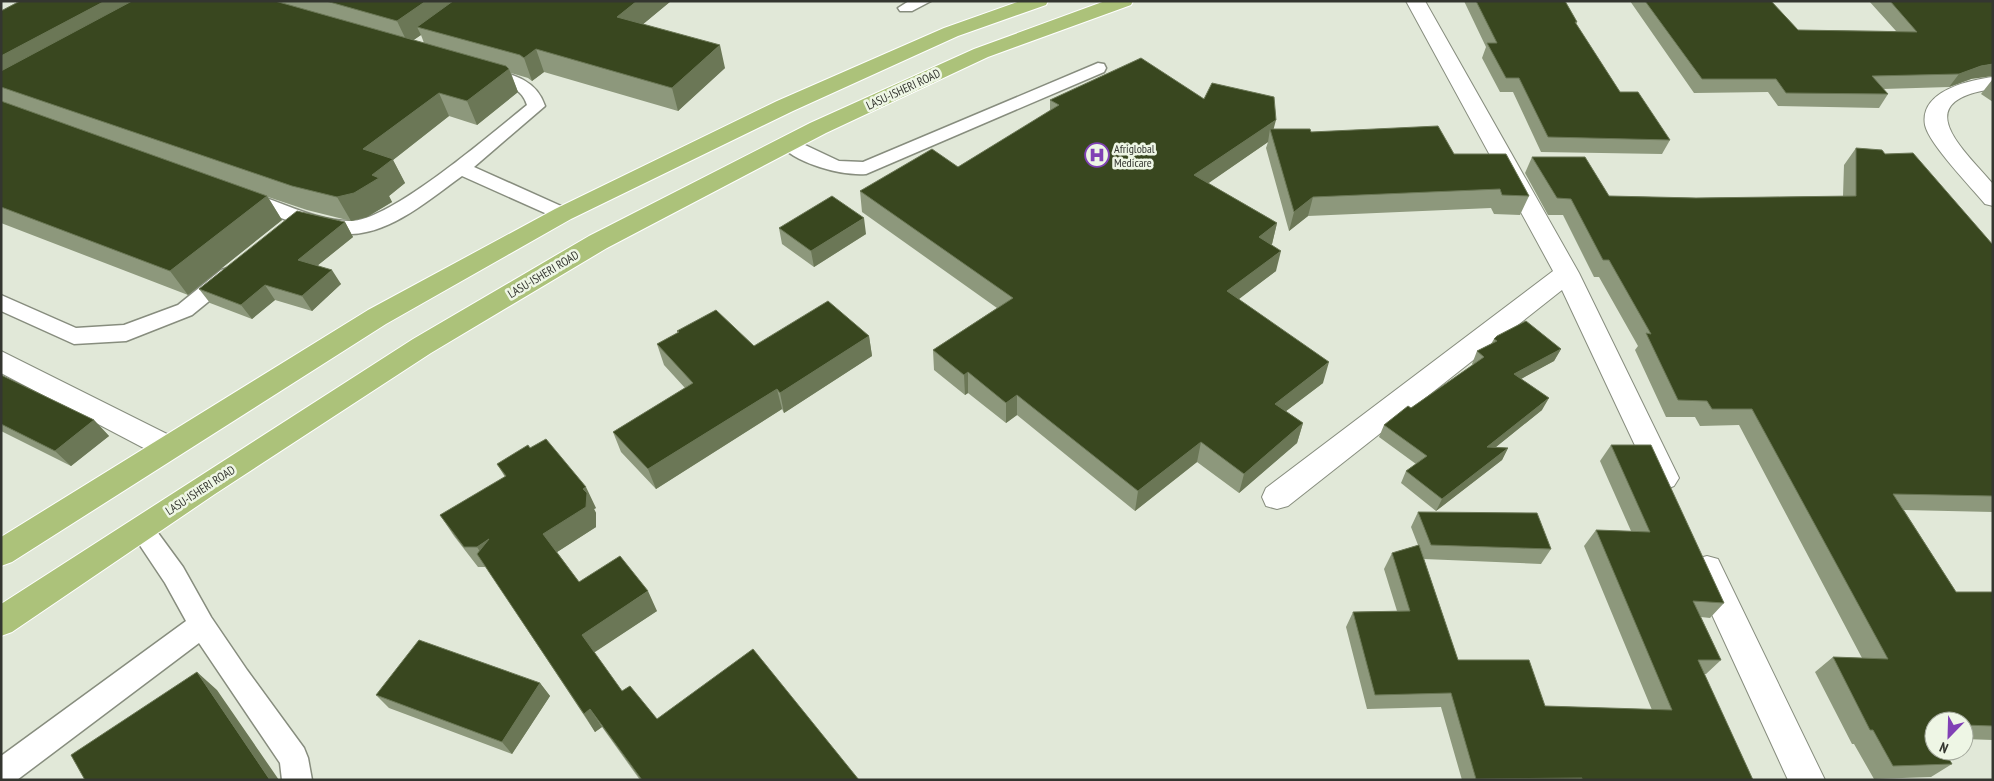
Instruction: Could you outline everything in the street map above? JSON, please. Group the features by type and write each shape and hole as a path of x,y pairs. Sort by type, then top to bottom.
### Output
{"main road":[{"path":"1,554 167,447 377,317 563,214 820,91 951,32 1039,1"},
{"name":"LASU-ISHERI ROAD","path":"1,622 422,346 598,242 788,144 981,53 1124,1"}],"street":[{"path":"1415,1 1567,273 1676,504"},
{"path":"1993,83 1976,84 1948,97 1934,118 1935,128 1942,138 1993,199"},
{"path":"1276,497 1567,273"},
{"path":"1,361 167,447"},
{"path":"1697,548 1806,780"}],"lane":[{"path":"906,8 923,1"},
{"path":"226,191 293,223 351,229 374,224 461,168 536,106 535,96 522,84 466,68"},
{"path":"788,144 833,168 848,171 866,168 1098,68"},
{"path":"461,168 563,214"},
{"path":"1,302 74,336 126,333 185,310 247,260"},
{"path":"141,529 174,575 202,625 237,679 294,758 297,780"},
{"path":"1,774 202,625"}],"building":[{"path":"20,1 105,1 1,56 1,11"},
{"path":"132,1 275,1 506,66 509,69 467,101 439,93 363,149 393,159 372,175 379,178 354,193 337,197 292,186 1,87 1,71"},
{"path":"326,1 426,1 397,21"},
{"path":"453,1 637,1 617,17 720,45 672,88 536,49 524,58 520,55 417,27"},
{"path":"1476,1 1565,1 1577,22 1575,22 1620,92 1638,92 1670,140 1548,137 1519,78 1506,78 1487,43 1497,43"},
{"path":"1645,1 1771,1 1798,30 1917,32 1890,1 1993,1 1993,64 1959,74 1872,76 1888,94 1786,93 1776,79 1702,79"},
{"path":"1141,58 1204,99 1212,83 1274,97 1276,120 1194,175 1277,223 1259,237 1281,251 1227,291 1329,362 1275,404 1303,423 1244,474 1201,442 1138,491 1017,395 1006,403 968,372 964,375 933,350 1013,298 860,191 932,149 958,167 1059,105 1050,100"},
{"path":"1,101 267,196 170,271 1,207"},
{"path":"1438,126 1454,154 1506,154 1529,196 1502,195 1500,189 1313,197 1294,212 1270,129 1310,129 1311,132"},
{"path":"1856,148 1882,150 1885,154 1913,153 1993,245 1993,496 1893,494 1956,592 1993,592 1993,726 1974,725 1974,711 1924,711 1924,761 1950,761 1952,764 1893,766 1873,730 1870,730 1833,657 1888,659 1752,409 1712,409 1707,401 1678,400 1646,333 1651,334 1609,260 1603,260 1571,199 1557,198 1532,157 1585,157 1609,196 1696,198 1856,196"},
{"path":"832,196 864,218 811,251 779,228"},
{"path":"297,211 345,222 298,260 332,270 302,296 265,285 241,305 199,289"},
{"path":"828,301 869,336 780,393 777,389 648,469 613,432 693,383 657,344 679,332 677,331 716,310 754,346"},
{"path":"1526,321 1561,349 1514,374 1549,398 1487,447 1508,448 1442,499 1406,471 1427,456 1384,425 1408,406 1411,408 1484,357 1477,351 1497,341 1494,339 1497,336"},
{"path":"1,375 94,420 55,451 1,424"},
{"path":"546,439 586,487 583,489 587,493 586,507 543,534 579,582 620,556 648,591 582,635 622,691 630,686 657,719 753,649 859,780 642,780 590,709 584,714 477,554 489,539 477,547 464,547 440,515 506,476 497,464 528,445 530,448"},
{"path":"1611,445 1651,445 1724,603 1693,601 1721,660 1698,660 1753,780 1476,779 1451,693 1375,695 1353,612 1410,611 1392,553 1419,545 1458,660 1529,660 1545,706 1672,710 1596,530 1650,532"},
{"path":"1418,512 1537,513 1551,549 1431,545"},
{"path":"419,640 540,683 502,742 376,695"},
{"path":"197,672 270,780 85,780 71,755"}],"place":[{"name":"Afriglobal Medicare","path":"1097,155"}]}
